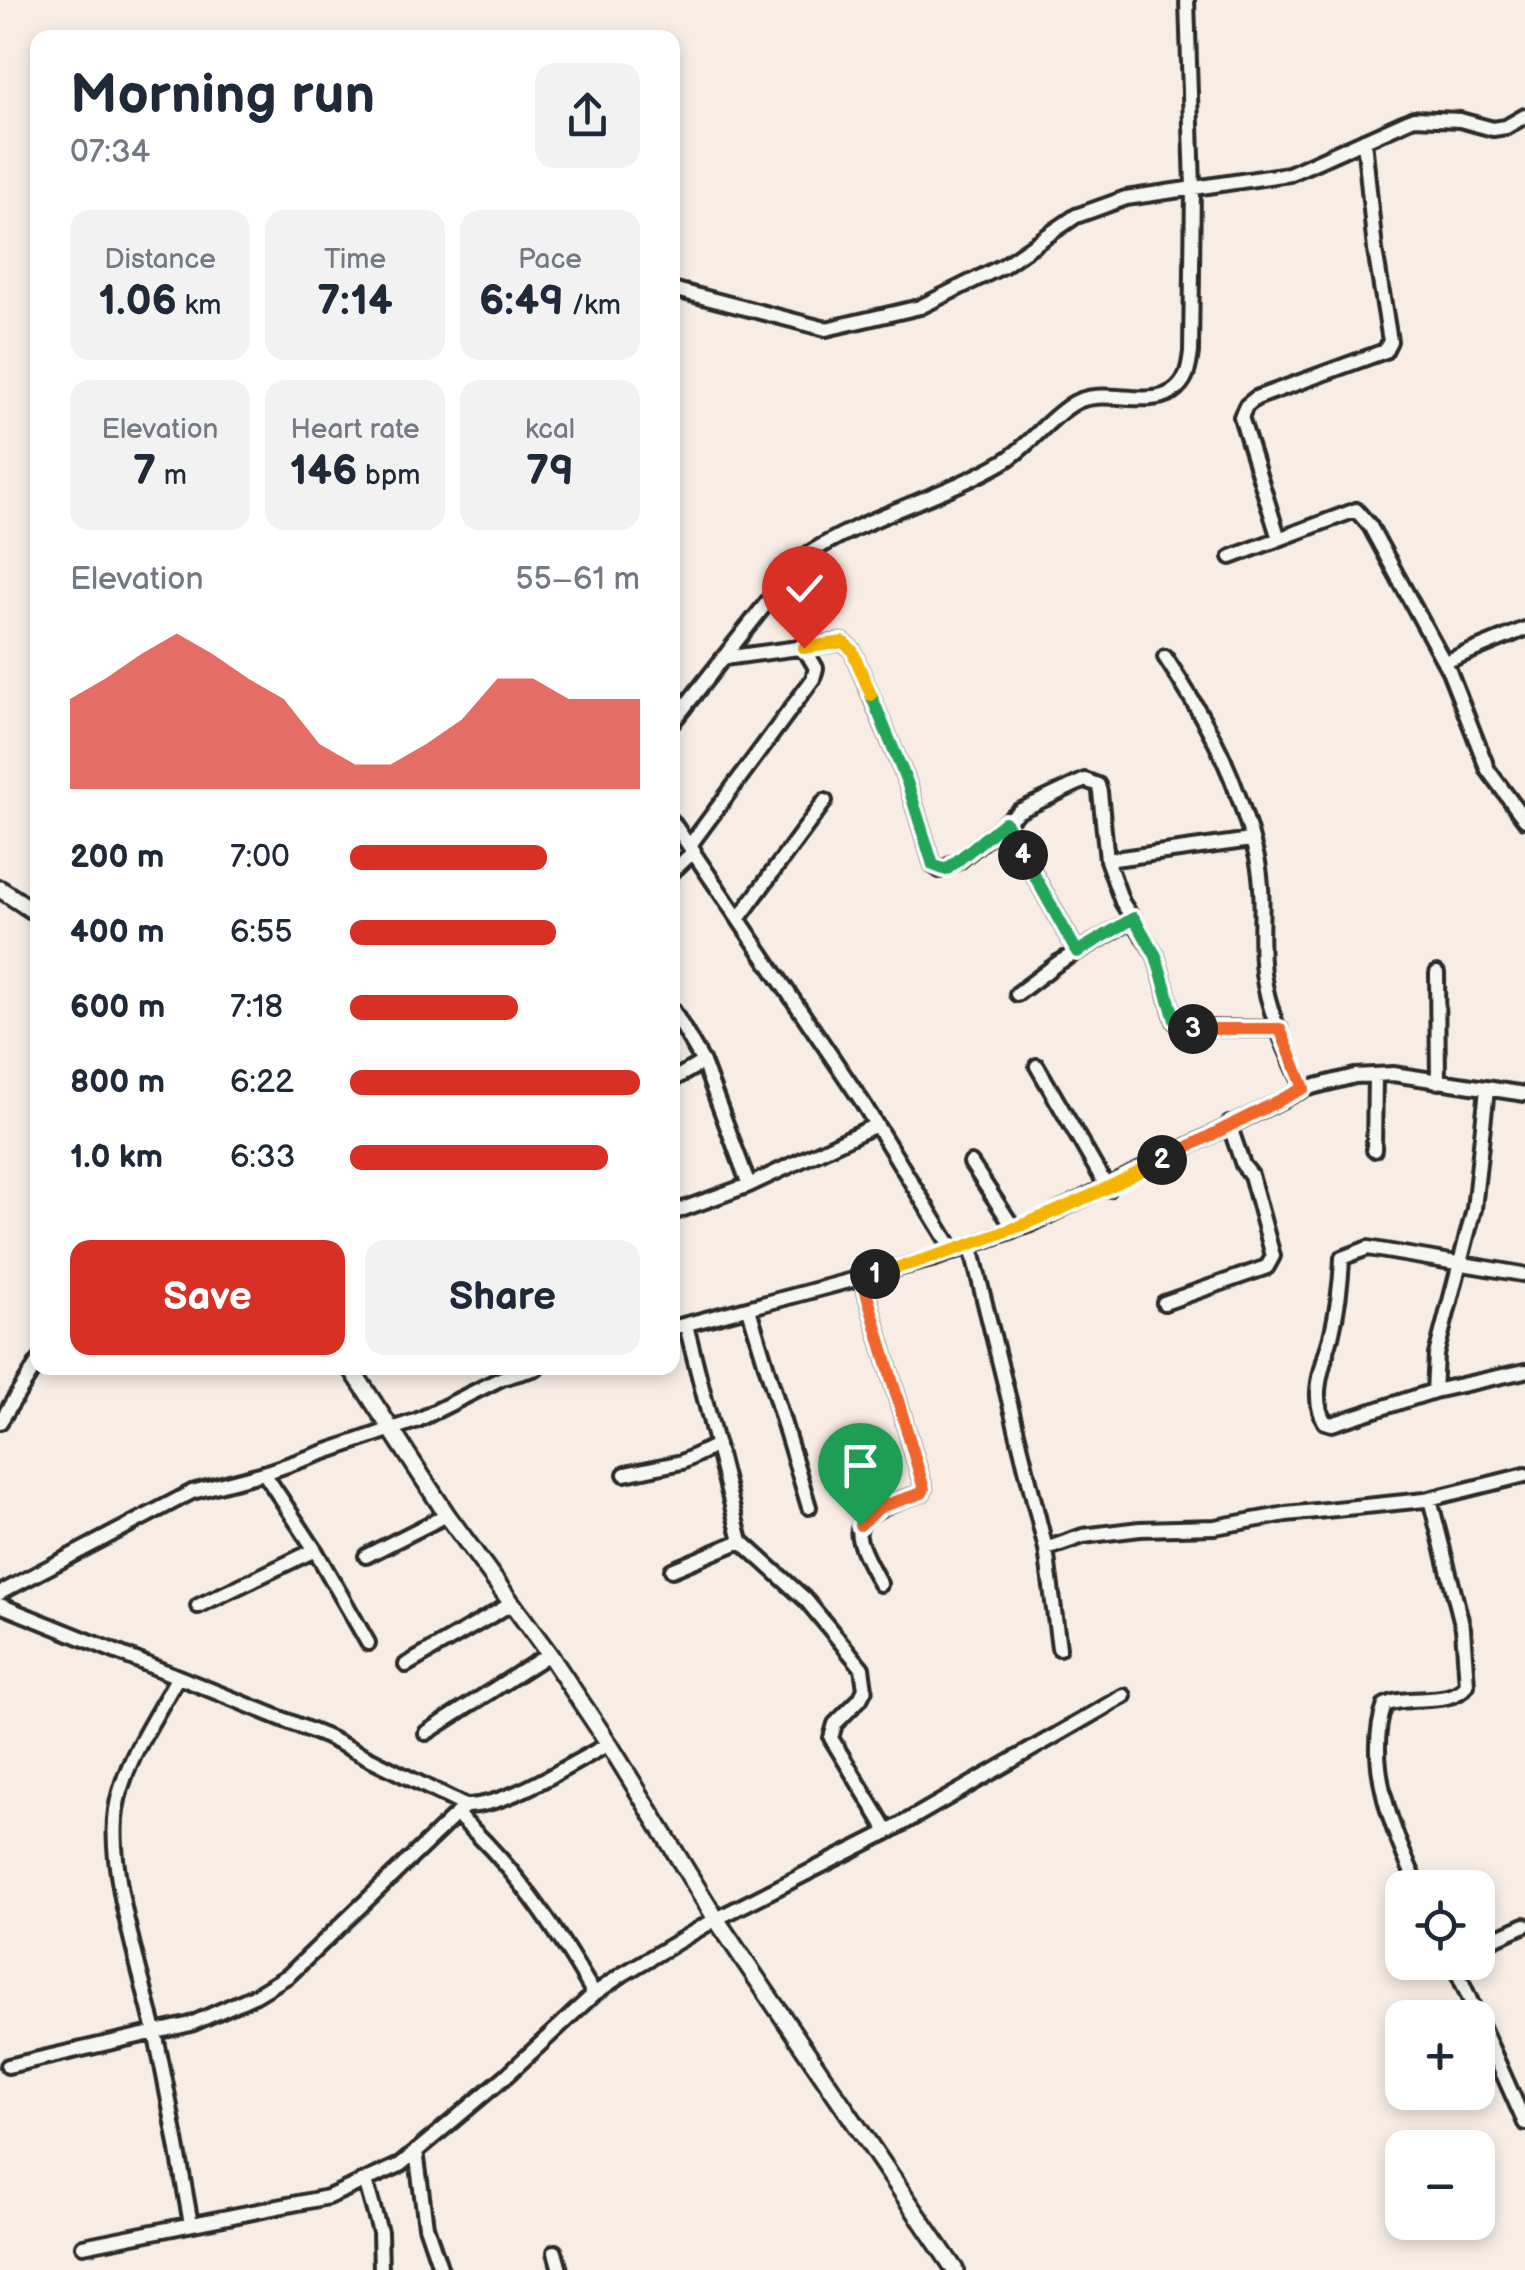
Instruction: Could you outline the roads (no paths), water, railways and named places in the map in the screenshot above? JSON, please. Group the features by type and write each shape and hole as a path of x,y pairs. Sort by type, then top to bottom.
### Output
{"street":[{"path":"680,712 802,558 830,538 1005,461 1074,403 1095,396 1170,393 1188,376 1193,188 1187,0"},
{"path":"680,292 826,329 920,308 1002,266 1076,216 1126,198 1288,174 1414,118 1460,120 1493,129 1506,127 1525,116"},
{"path":"1279,539 1241,417 1246,406 1305,378 1385,351 1390,341 1374,250 1364,140"},
{"path":"1231,558 1356,510 1370,526 1444,662 1488,770 1525,820"},
{"path":"1444,662 1525,629"},
{"path":"724,658 843,642 852,650 907,782 933,865 946,870 1019,811 1092,780 1100,792 1107,860 1122,902 1156,956 1175,1020 1182,1028 1280,1029"},
{"path":"680,862 813,679 816,668 804,648"},
{"path":"1165,657 1206,719 1229,766 1251,840 1263,905 1263,973 1304,1088"},
{"path":"739,918 825,801"},
{"path":"1005,822 1077,952"},
{"path":"680,832 876,1125 954,1252"},
{"path":"1107,860 1251,840"},
{"path":"0,889 30,909"},
{"path":"1017,994 1134,918"},
{"path":"1437,973 1438,1082"},
{"path":"680,1023 703,1062 749,1185"},
{"path":"680,1075 703,1062"},
{"path":"1036,1066 1108,1189"},
{"path":"680,1326 971,1247 1108,1189 1304,1088 1356,1076 1393,1074 1525,1094"},
{"path":"1374,1150 1375,1075"},
{"path":"1434,1392 1436,1355 1474,1209 1487,1089"},
{"path":"1164,1303 1271,1263 1273,1256 1251,1176 1243,1165 1230,1124"},
{"path":"680,1210 749,1185 876,1125"},
{"path":"971,1163 1015,1230"},
{"path":"971,1247 1046,1548 1059,1648"},
{"path":"1522,1274 1368,1248 1342,1258 1331,1336 1320,1373 1320,1414 1332,1424 1434,1392 1525,1371"},
{"path":"862,1278 924,1489 880,1507 860,1525 858,1536 880,1584"},
{"path":"749,1309 809,1507"},
{"path":"680,1329 717,1445 740,1542 806,1600 862,1668 865,1689 834,1724 831,1738 888,1832"},
{"path":"0,1422 30,1375"},
{"path":"354,1375 447,1516 610,1744 716,1919 955,2270"},
{"path":"0,1592 192,1492 264,1473 418,1420 496,1375"},
{"path":"625,1474 682,1462 717,1445"},
{"path":"264,1473 315,1550 368,1643"},
{"path":"1046,1548 1084,1536 1140,1529 1215,1527 1286,1514 1430,1499 1525,1475"},
{"path":"1410,1870 1398,1844 1382,1786 1379,1734 1384,1704 1454,1696 1467,1684 1464,1628 1430,1499"},
{"path":"366,1556 447,1516"},
{"path":"672,1570 740,1542"},
{"path":"198,1606 315,1550"},
{"path":"406,1665 512,1604"},
{"path":"0,1605 327,1737 461,1810 534,1898 594,1994"},
{"path":"426,1733 549,1654"},
{"path":"178,1678 123,1778 115,1811 114,1843 191,2224"},
{"path":"83,2246 328,2197 400,2165 515,2068 594,1994 716,1919 888,1832 1124,1696"},
{"path":"8,2066 191,2024 256,1995 289,1975 461,1810 510,1795 610,1744"},
{"path":"1495,1939 1525,1926"},
{"path":"1461,1980 1525,2123"},
{"path":"416,2151 426,2226 441,2270"},
{"path":"366,2182 380,2232 381,2270"},
{"path":"555,2252 560,2270"}]}
